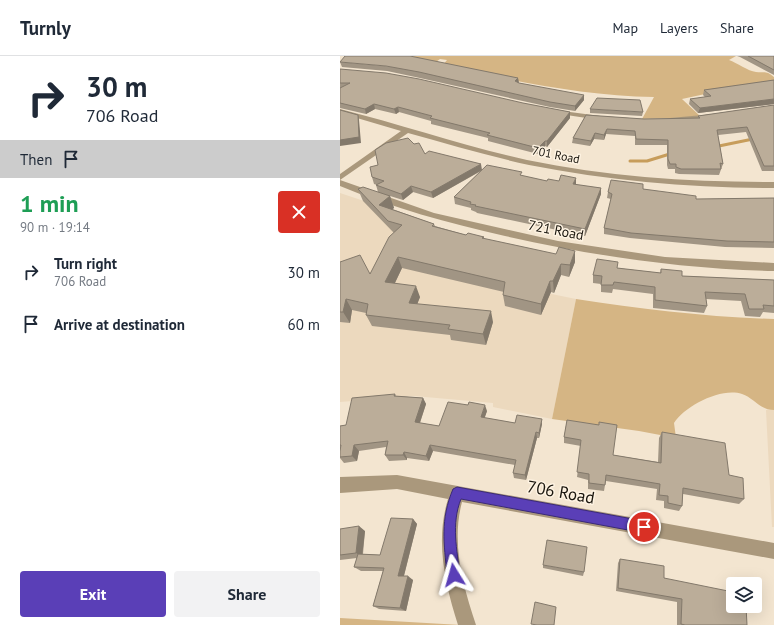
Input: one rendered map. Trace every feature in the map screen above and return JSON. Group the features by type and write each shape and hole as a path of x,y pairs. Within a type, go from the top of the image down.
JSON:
{"street":[{"path":"546,110 608,118"},
{"name":"701 Road","path":"340,111 521,160 594,174 694,184 774,185"},
{"path":"664,120 722,115"},
{"path":"340,178 407,130"},
{"name":"721 Road","path":"340,182 382,198 464,224 546,243 587,250 702,264 774,267"},
{"name":"706 Road","path":"340,485 397,482 774,551"},
{"path":"457,493 451,508 449,533 454,575 467,625"}],"shaded area":[{"path":"393,56 736,56 729,60 746,69 756,72 769,73 774,77 774,85 719,91 682,99 701,117 642,119 654,97 600,94 521,82 442,66 447,60 440,59 433,64"},
{"path":"340,193 391,210 527,289 576,299 552,419 493,407 493,403 414,396 340,402"},
{"path":"576,299 674,312 774,319 774,410 761,406 742,394 724,393 704,400 686,410 674,423 676,438 639,431 552,419"},
{"path":"766,410 774,410 774,527 772,527"},
{"path":"340,618 461,625 340,625"}],"building":[{"path":"345,56 410,56 518,78 515,81 519,83 584,95 575,106 550,102 419,72 386,66 340,62"},
{"path":"748,56 774,56 774,70"},
{"path":"340,69 386,73 419,79 523,103 570,112 547,141 545,141 538,148 487,135 490,133 430,118 432,116 398,107 394,109 374,104 365,109 340,103 340,88 350,83 340,83"},
{"path":"774,80 774,99 700,108 690,99 711,96 704,90"},
{"path":"597,98 640,100 643,112 590,109"},
{"path":"774,105 774,166 764,166 747,127 717,130 723,164 720,163 721,169 681,169 676,167 676,164 670,164 668,159 668,140 636,139 635,131 607,129 604,135 595,133 591,141 573,138 586,115 644,119 700,118 698,116"},
{"path":"340,110 358,115 359,137 340,140"},
{"path":"408,138 414,144 419,143 425,154 429,151 481,164 431,192 411,186 401,194 376,185 384,181 372,177 370,167 378,165 375,150 386,143"},
{"path":"487,165 522,172 520,175 547,181 548,179 559,181 561,175 576,178 573,184 601,188 585,229 475,206 476,205 470,204 471,202 454,197"},
{"path":"611,180 643,184 643,189 696,196 696,199 774,198 774,242 727,241 631,233 604,228 612,194 608,192"},
{"path":"363,187 390,196 379,205 434,224 432,226 466,235 468,233 484,237 482,238 556,254 559,247 575,251 570,265 561,264 553,281 550,281 541,304 503,295 505,282 398,257 385,282 416,286 409,303 491,311 483,334 448,329 450,325 366,315 368,304 346,299 343,312 340,312 340,262 360,255 370,274 389,237 402,225 388,221 358,189"},
{"path":"597,259 618,262 617,268 661,273 661,269 682,271 682,276 774,280 774,306 763,305 764,309 749,309 745,294 705,292 707,306 655,300 655,287 614,282 613,285 601,285 602,276 593,275"},
{"path":"395,394 394,396 423,398 415,422 439,426 448,402 468,405 469,402 485,405 481,417 515,423 517,415 542,419 539,433 536,432 525,475 513,473 516,460 430,445 426,456 404,452 403,455 385,455 388,441 354,445 352,456 340,457 340,426 346,425 352,398"},
{"path":"567,420 599,425 599,422 617,425 613,455 661,463 662,432 725,443 729,475 743,478 744,499 683,488 682,506 668,503 668,496 659,495 660,484 606,475 605,485 589,483 589,474 577,472 581,440 564,437"},
{"path":"391,518 413,519 398,576 408,576 400,608 373,606 384,568 354,567 358,554 380,555"},
{"path":"359,526 356,553 340,555 340,529"},
{"path":"547,540 587,547 584,572 543,565"},
{"path":"620,559 664,566 664,578 726,591 726,613 746,613 747,625 681,624 682,599 618,588"},
{"path":"535,602 556,607 554,625 531,624"}],"waterway":[{"path":"714,147 753,139"},
{"path":"630,161 647,161 673,153"}],"route":[{"path":"454,575 449,533 451,508 457,493 644,527"}]}
